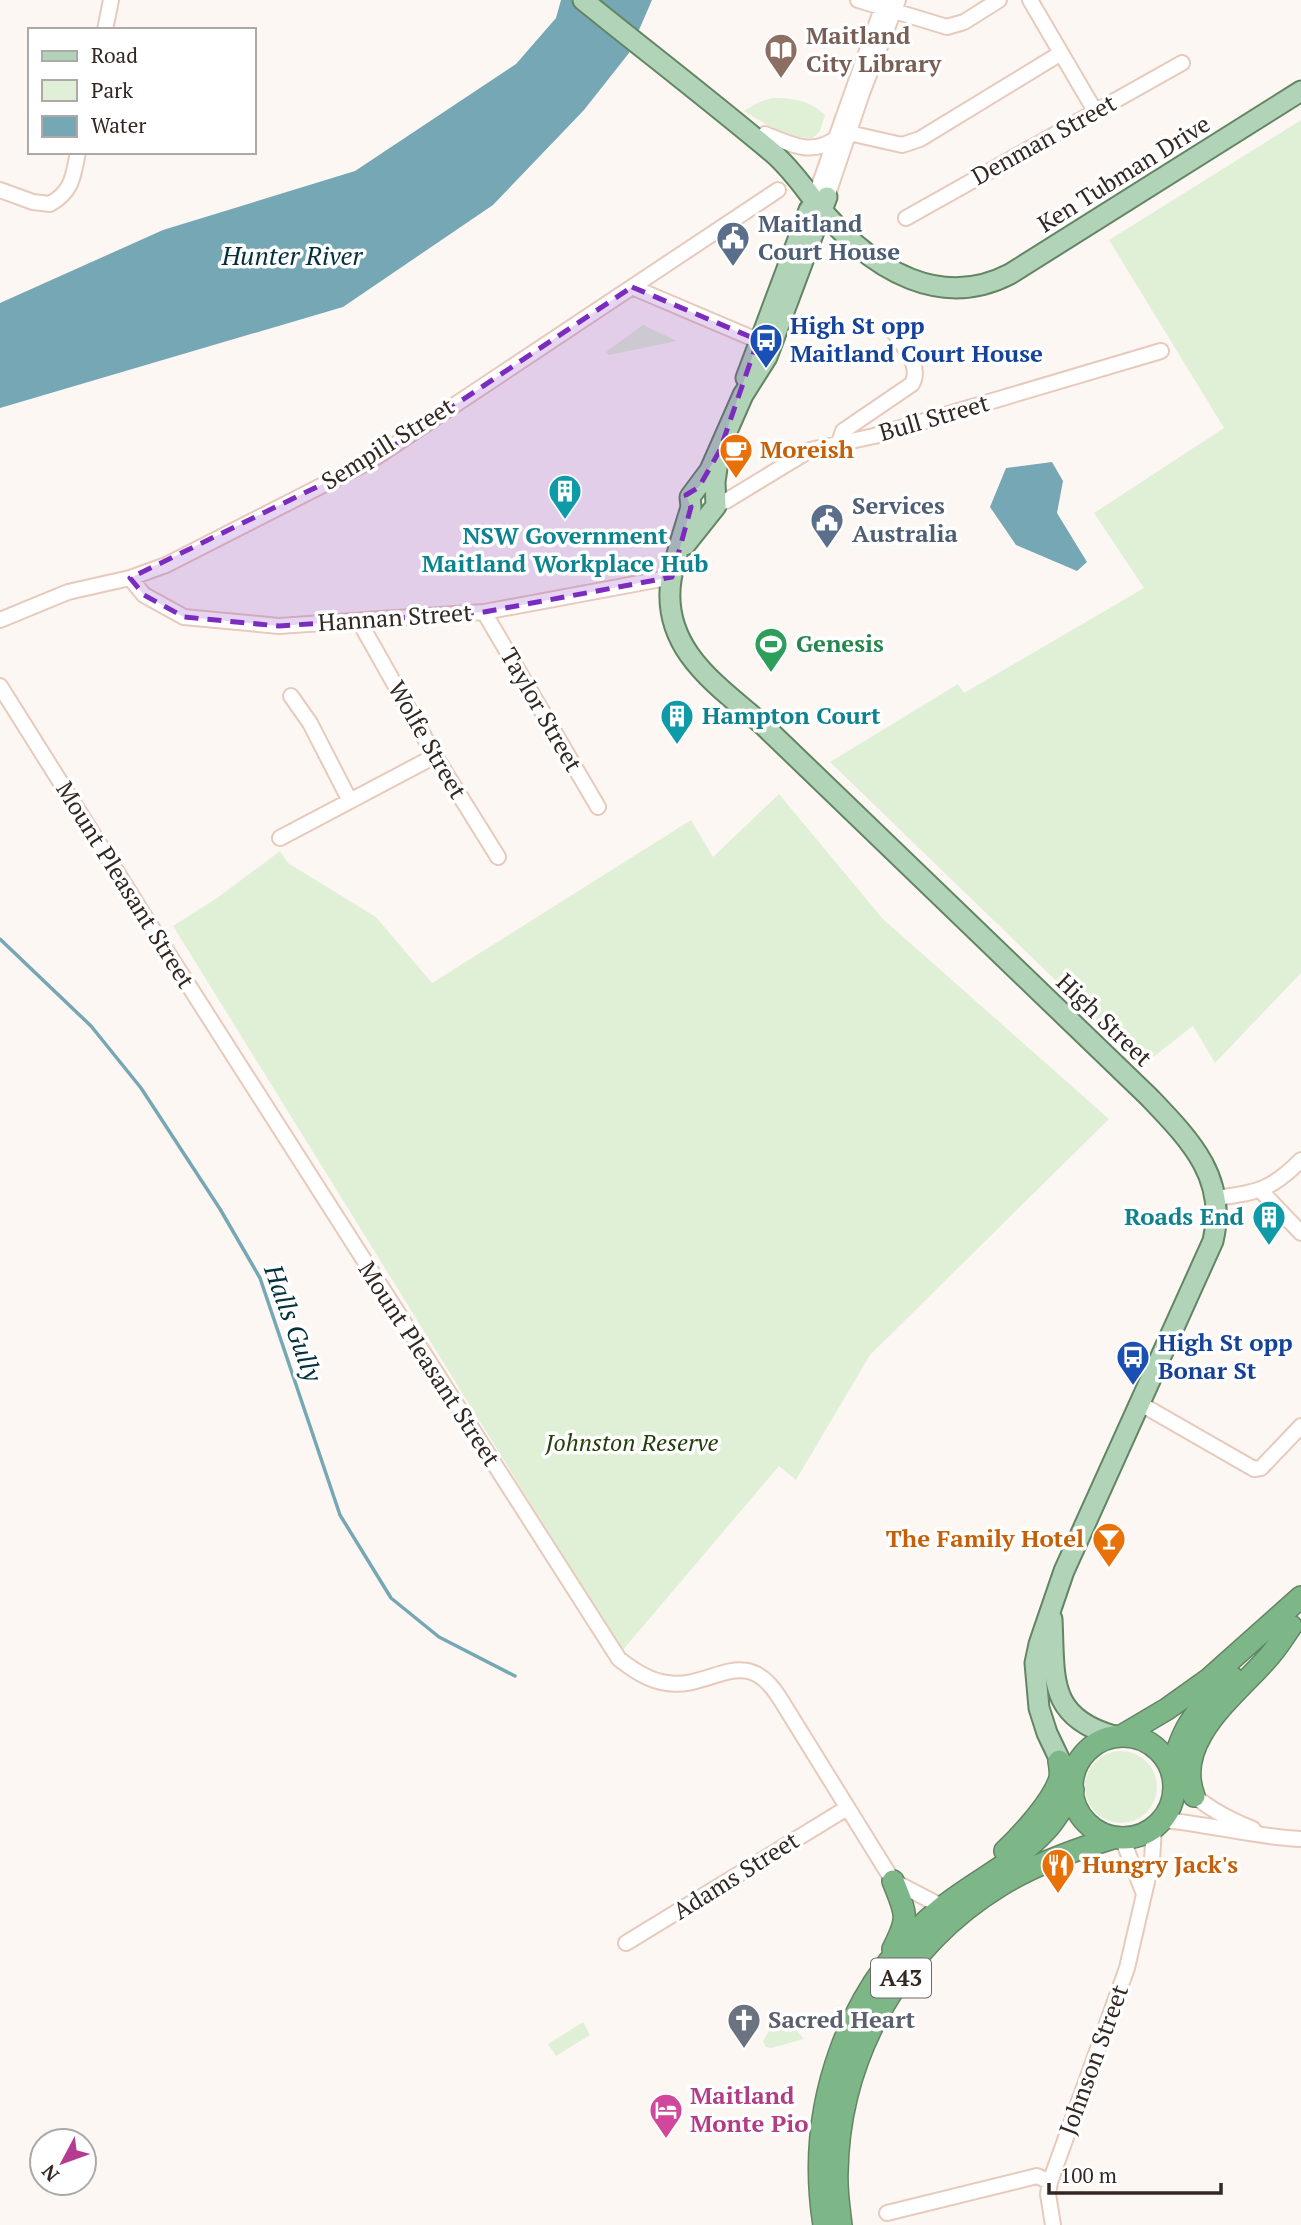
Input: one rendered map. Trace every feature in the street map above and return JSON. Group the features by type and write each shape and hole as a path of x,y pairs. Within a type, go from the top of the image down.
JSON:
{"highway":[{"name":"A43","path":"824,2225 818,2166 820,2131 827,2091 847,2032 877,1978 910,1938 943,1907 1045,1831 1055,1820 1072,1787 1075,1769 1084,1755 1100,1741 1118,1736 1167,1709 1209,1679 1301,1597"},
{"path":"1158,1824 1173,1799 1173,1773 1178,1745 1187,1723 1201,1706 1296,1622"},
{"path":"1194,1796 1189,1785 1189,1763 1205,1730 1296,1622"},
{"path":"1118,1736 1136,1736 1148,1741 1166,1758 1173,1773"},
{"path":"967,1890 1014,1843 1051,1795 1061,1774 1059,1761"},
{"path":"1072,1787 1075,1802 1086,1822 1102,1834 1117,1838"},
{"name":"A43","path":"840,2225 837,2173 846,2096 867,2036 891,1992 923,1950 980,1898 1034,1867 1117,1838 1139,1835 1158,1824"},
{"path":"877,1978 904,1927 905,1910 893,1881"}],"main road":[{"path":"583,0 783,162 820,198 895,262 924,278 969,288"},
{"name":"Ken Tubman Drive","path":"820,198 864,251 903,276 933,286 982,286 1010,274 1301,91"},
{"path":"719,110 765,134 797,159 820,198 801,271"},
{"path":"710,499 720,450 820,198"},
{"path":"764,343 801,271 817,245 823,242 839,242 879,266 903,276"},
{"name":"High Street","path":"678,554 710,499 691,494 691,507 678,554 672,577 675,628 691,659 1149,1097 1181,1132 1203,1163 1214,1185 1217,1217 1213,1241 1064,1571 1037,1654 1035,1685 1039,1708 1072,1787"},
{"name":"High Street","path":"1051,1611 1055,1673 1058,1692 1066,1707 1076,1720 1084,1725 1118,1736"}],"street":[{"path":"105,28 111,0"},
{"path":"858,0 890,5 939,26 954,27 999,0"},
{"path":"1030,0 1095,111"},
{"path":"820,198 835,139 858,91 890,5"},
{"path":"849,133 908,144 1061,53"},
{"name":"Denman Street","path":"906,218 1182,63"},
{"path":"820,198 849,133 858,91"},
{"path":"765,134 806,149 821,147 835,139"},
{"path":"0,190 33,202 50,204 66,192 71,184 78,154"},
{"name":"Sempill Street","path":"0,620 68,592 130,578 166,565 372,460 778,190"},
{"path":"632,287 764,343"},
{"path":"839,443 842,431 912,384 916,375 915,366 894,332"},
{"name":"Bull Street","path":"710,499 726,501 810,450 874,436 1161,351"},
{"name":"Hannan Street","path":"130,578 144,595 184,617 279,626 484,612 672,577"},
{"name":"Taylor Street","path":"484,612 598,807"},
{"name":"Wolfe Street","path":"359,621 435,756 498,857"},
{"name":"Mount Pleasant Street","path":"0,686 164,948 619,1659 634,1671 669,1684 732,1670 746,1670 766,1680 893,1881"},
{"path":"291,696 310,723 350,801"},
{"path":"280,838 435,756"},
{"path":"1216,1198 1261,1191 1286,1175 1301,1160"},
{"path":"1261,1191 1301,1233"},
{"path":"1139,1403 1254,1469 1261,1468 1301,1426"},
{"path":"1173,1773 1194,1796 1220,1815 1277,1838"},
{"name":"Adams Street","path":"626,1943 847,1808"},
{"path":"1158,1824 1188,1822 1239,1833 1301,1839"},
{"name":"Johnson Street","path":"1054,2225 1048,2194 1050,2182 1135,1941 1158,1824"},
{"path":"1117,1838 1144,1894"},
{"path":"893,1881 943,1907"},
{"path":"887,2213 1037,2176 1050,2182"}],"highlighted area":[{"path":"632,287 758,340 720,450 699,487 686,495 691,507 672,577 484,612 279,626 184,617 144,595 130,578 372,460"}],"green space":[{"path":"772,98 800,101 819,110 825,115 820,131 813,138 795,136 744,111"},
{"path":"1301,120 1301,973 1215,1063 1193,1026 1143,1065 830,762 958,684 964,693 1144,588 1094,513 1224,428 1109,240"},
{"path":"643,325 677,341 609,355 606,352"},
{"name":"Johnston Reserve","path":"779,794 883,919 1109,1119 870,1355 796,1480 779,1466 622,1651 173,926 217,898 280,851 288,863 376,917 432,983 691,820 713,857"},
{"path":"1121,1751 1135,1754 1147,1761 1154,1773 1157,1787 1154,1801 1147,1813 1135,1820 1121,1823 1107,1820 1095,1813 1088,1801 1085,1787 1088,1773 1095,1761 1107,1754"},
{"path":"776,2013 782,2014 804,2039 766,2047 763,2041 770,2029 770,2017"},
{"path":"583,2022 590,2035 556,2056 548,2044"}],"water":[{"name":"Hunter River","path":"561,0 652,0 629,53 584,110 493,205 343,307 0,408 0,303 163,230 355,171 516,64 556,18"},
{"path":"1052,462 1063,481 1057,513 1087,562 1077,571 1016,545 990,507 1006,468"}],"waterway":[{"name":"Halls Gully","path":"0,939 91,1026 141,1088 220,1209 260,1278 340,1515 391,1598 439,1637 515,1676"}],"place":[{"name":"Maitland City Library","path":"781,80"},
{"name":"Maitland Court House","path":"733,268"},
{"name":"High St opp Maitland Court House","path":"766,370"},
{"name":"Moreish","path":"736,480"},
{"name":"NSW Government Maitland Workplace Hub","path":"565,521"},
{"name":"Services Australia","path":"827,550"},
{"name":"Genesis","path":"771,674"},
{"name":"Hampton Court","path":"677,746"},
{"name":"Roads End","path":"1269,1247"},
{"name":"High St opp Bonar St","path":"1133,1387"},
{"name":"The Family Hotel","path":"1109,1569"},
{"name":"Hungry Jack's","path":"1058,1895"},
{"name":"Sacred Heart","path":"744,2050"},
{"name":"Maitland Monte Pio","path":"666,2140"}]}
